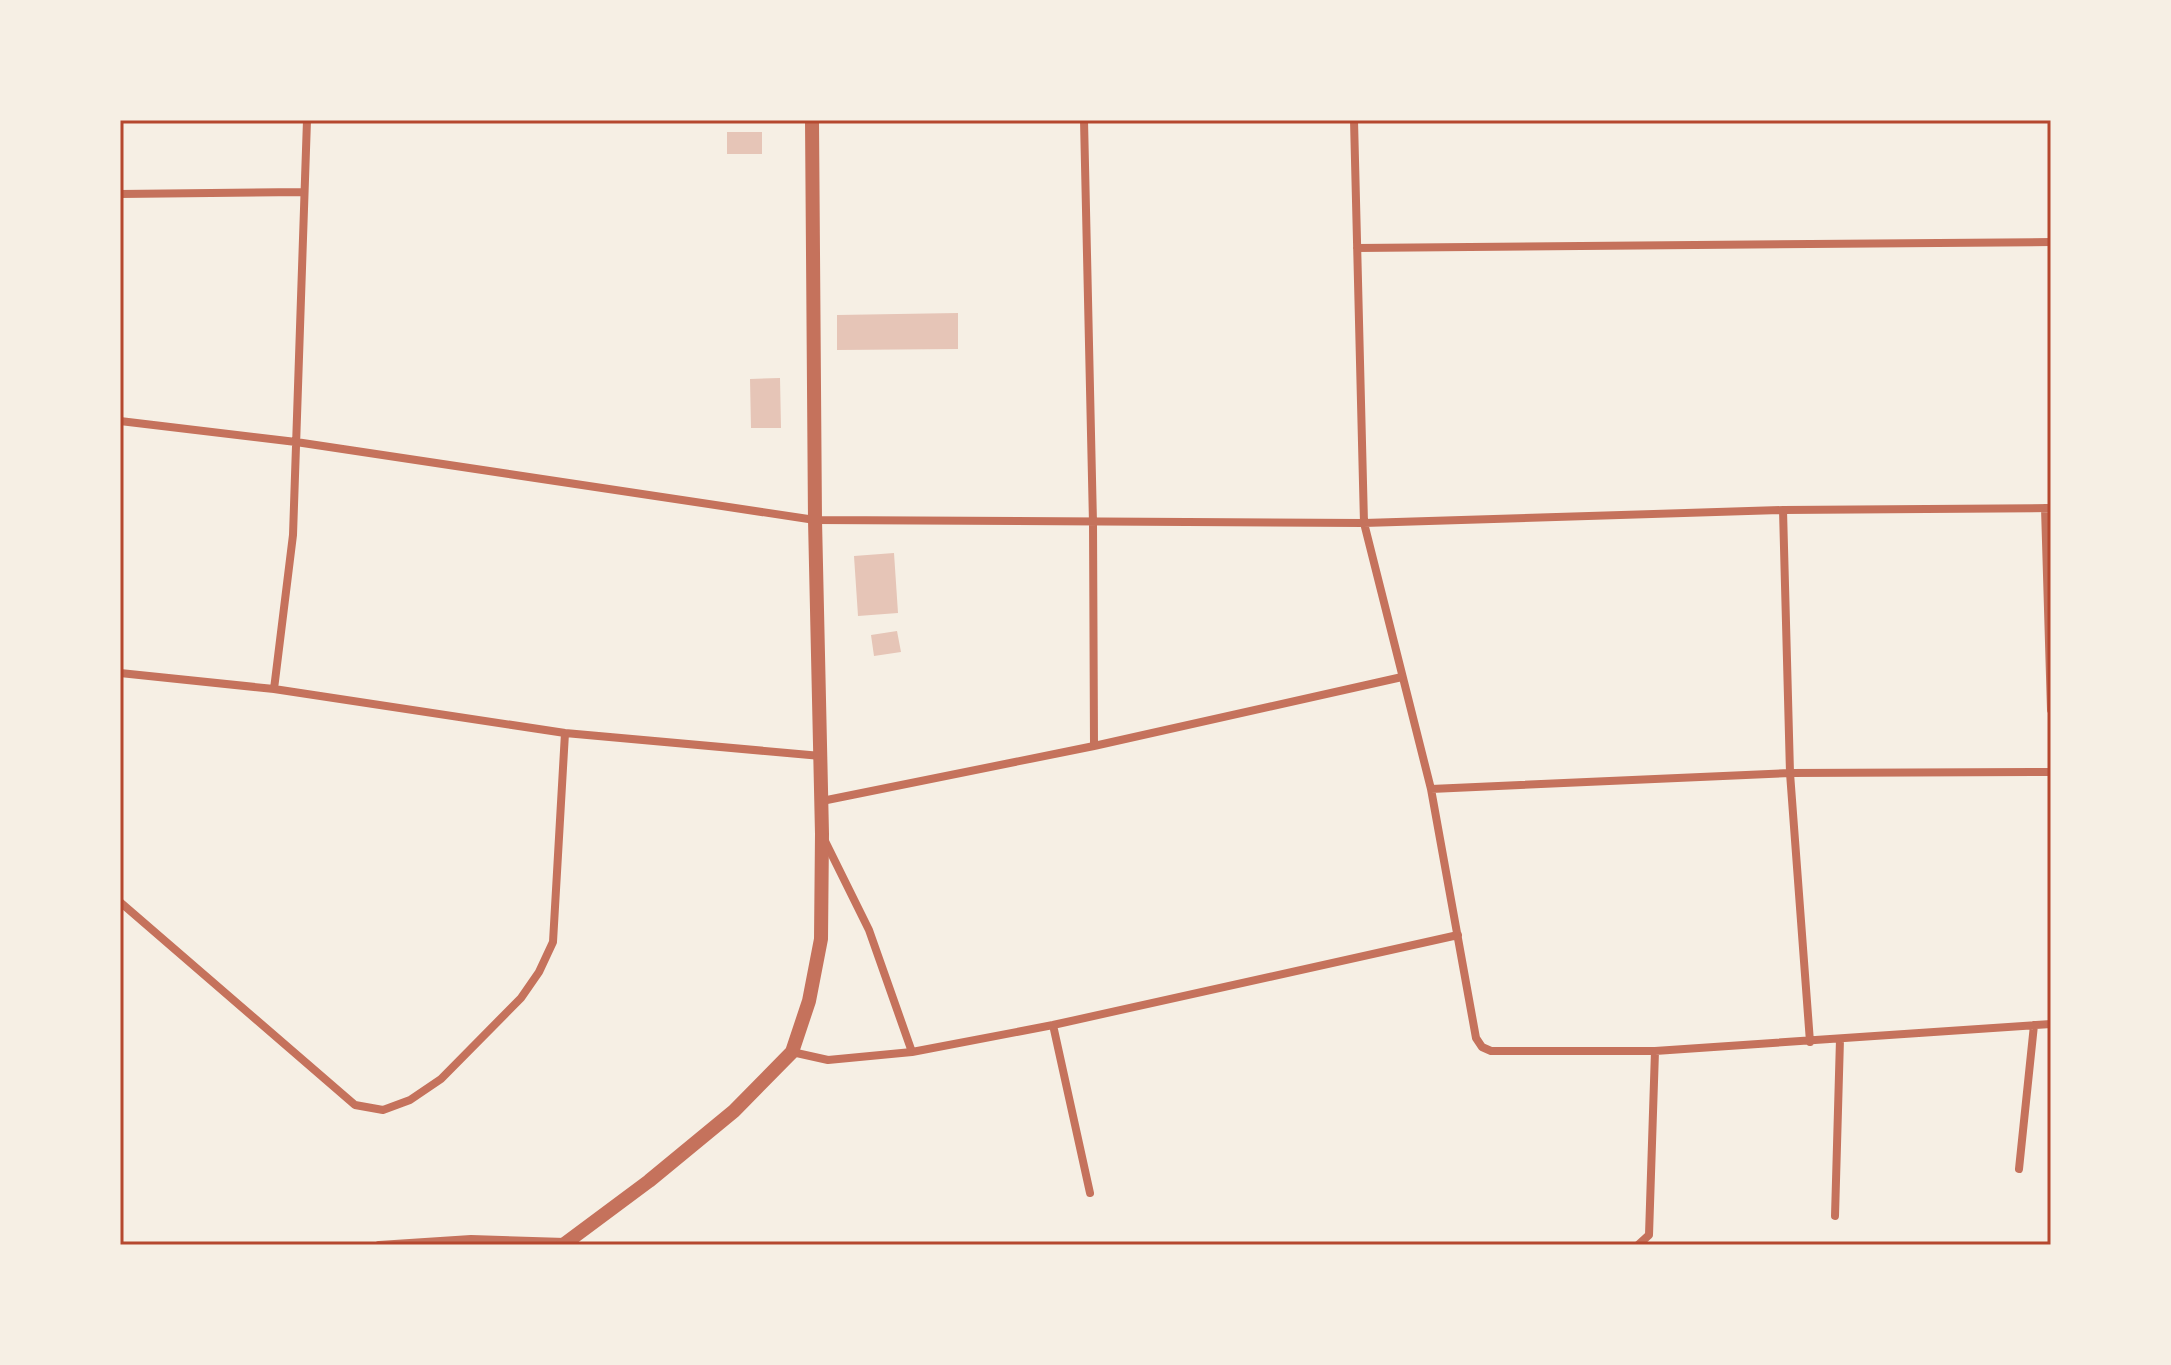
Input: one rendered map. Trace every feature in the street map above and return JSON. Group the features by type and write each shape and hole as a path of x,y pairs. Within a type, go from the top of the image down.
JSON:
{"street":[{"path":"274,689 293,535 307,120"},
{"path":"379,1245 471,1239 565,1244 649,1181 734,1111 792,1052 809,1001 821,939 822,801 815,520 812,120"},
{"path":"1084,120 1093,523 1094,746"},
{"path":"1354,120 1364,523 1431,789 1476,1038 1482,1047 1491,1051 1655,1051 2051,1024"},
{"path":"120,194 303,192"},
{"path":"1357,248 2051,242"},
{"path":"120,421 296,442 815,520 1364,523 1783,510 2048,508 2051,710"},
{"path":"1783,510 1790,773 1810,1042"},
{"path":"120,673 274,689 565,733 821,756"},
{"path":"822,801 1094,746 1402,677"},
{"path":"120,902 355,1105 383,1110 410,1100 441,1079 521,998 539,972 553,942 565,733"},
{"path":"1431,789 1790,773 2051,772"},
{"path":"822,834 869,930 912,1052"},
{"path":"792,1052 828,1060 912,1052 1053,1025 1458,935"},
{"path":"1053,1025 1090,1193"},
{"path":"2019,1169 2034,1025"},
{"path":"1835,1216 1840,1039"},
{"path":"1638,1245 1649,1235 1655,1051"}],"building":[{"path":"727,132 762,132 762,154 727,154"},
{"path":"958,313 958,349 837,350 837,315"},
{"path":"780,378 781,428 751,428 750,379"},
{"path":"894,553 898,613 858,616 854,556"},
{"path":"897,631 901,652 874,656 871,635"}]}
